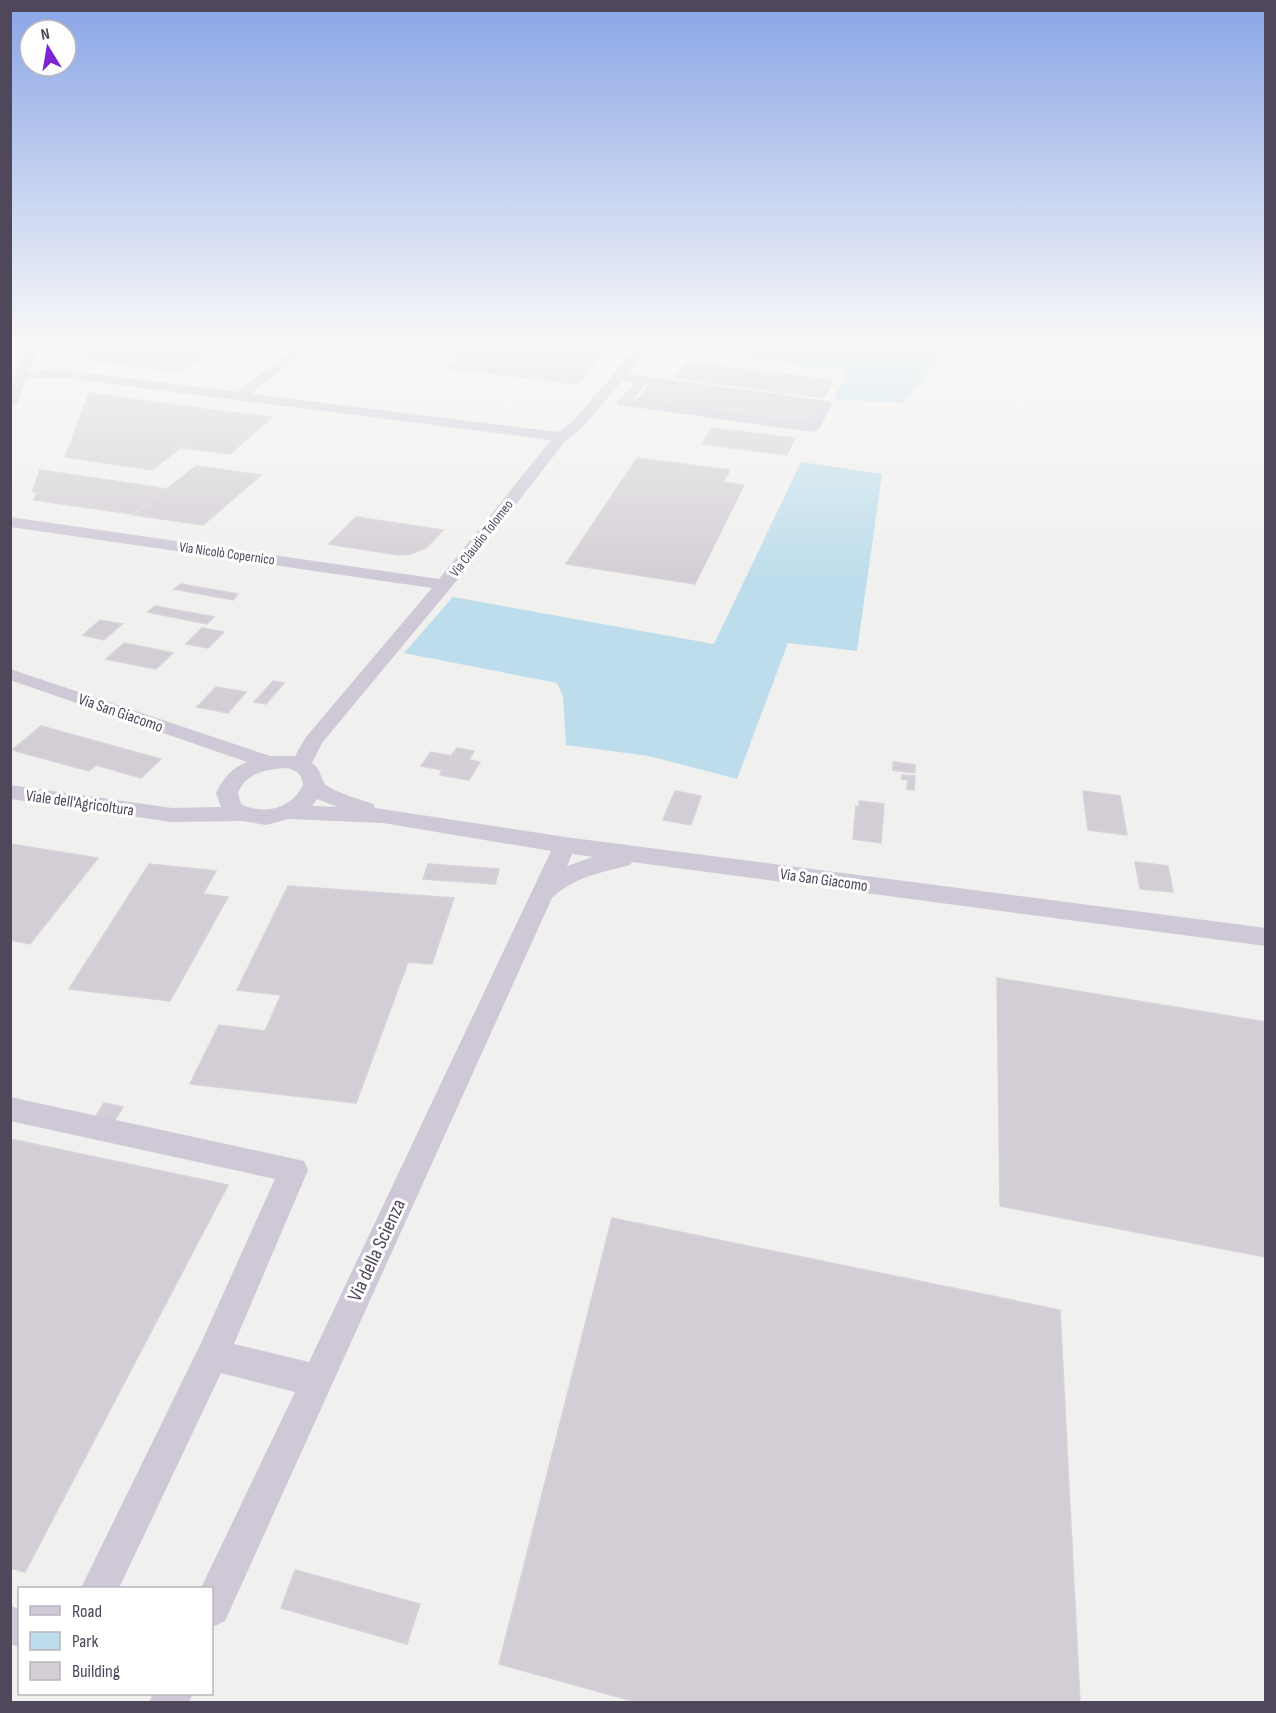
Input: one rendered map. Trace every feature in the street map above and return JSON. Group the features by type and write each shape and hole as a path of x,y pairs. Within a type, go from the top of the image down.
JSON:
{"street":[{"path":"420,419 561,437"},
{"name":"Via Claudio Tolomeo","path":"301,765 313,741 443,585 561,437 582,419"},
{"path":"747,419 813,428 818,419"},
{"name":"Via Nicolò Copernico","path":"10,522 443,585"},
{"name":"Via San Giacomo","path":"10,674 273,761"},
{"name":"Via Claudio Tolomeo","path":"273,761 290,758 313,741"},
{"path":"232,749 239,768 233,782 229,803 242,814 268,817 288,812 306,800 314,785 311,773 301,765 273,761 233,782"},
{"name":"Viale dell'Agricoltura","path":"150,812 178,810 207,802 233,782"},
{"name":"Via San Giacomo","path":"314,785 323,793 383,816"},
{"name":"Viale dell'Agricoltura","path":"10,792 172,815 242,814"},
{"name":"Via San Giacomo","path":"288,812 383,816 645,856 1266,937"},
{"name":"Via della Scienza","path":"213,1606 315,1380 565,845"},
{"name":"Via della Scienza","path":"543,893 553,883 575,871 608,861 645,856"},
{"path":"10,1109 294,1170 213,1355 100,1587"},
{"path":"213,1355 315,1380"}],"green space":[{"path":"801,462 882,474 857,651 788,643 737,779 649,756 566,745 563,697 557,683 404,653 453,597 714,644"}],"building":[{"path":"79,419 218,419 152,470 65,457"},
{"path":"220,419 270,419 230,454 183,448"},
{"path":"767,419 814,419 811,425"},
{"path":"712,428 795,438 787,455 702,444"},
{"path":"637,458 730,470 723,482 744,485 695,584 566,564"},
{"path":"196,466 261,475 203,525 134,515"},
{"path":"40,470 166,489 132,514 34,500 37,492 32,492"},
{"path":"356,517 443,530 426,548 411,554 398,555 329,544"},
{"path":"181,584 238,594 233,600 174,589"},
{"path":"155,606 214,617 207,624 148,612"},
{"path":"100,620 122,624 104,640 83,635"},
{"path":"202,628 224,632 208,648 186,644"},
{"path":"124,643 173,653 156,669 106,659"},
{"path":"273,681 284,683 266,704 254,702"},
{"path":"216,687 246,692 228,713 197,707"},
{"path":"41,726 161,759 141,778 96,765 89,771 12,750"},
{"path":"457,748 474,751 469,760 480,762 469,780 440,775 442,770 421,766 431,752 451,756"},
{"path":"893,762 915,765 915,773 893,770"},
{"path":"902,775 915,776 914,790 907,789 908,780 902,779"},
{"path":"675,791 701,796 691,825 663,820"},
{"path":"1083,791 1120,796 1127,835 1088,830"},
{"path":"859,801 884,804 881,843 853,839 856,806 859,807"},
{"path":"10,844 98,858 30,944 10,940"},
{"path":"1135,862 1168,866 1173,892 1140,889"},
{"path":"149,864 216,871 203,894 228,897 170,1001 69,989"},
{"path":"428,864 499,869 495,884 423,879"},
{"path":"288,886 454,898 432,964 408,962 356,1103 190,1084 219,1025 265,1031 281,995 237,990"},
{"path":"997,978 1266,1022 1266,1257 1000,1206"},
{"path":"104,1103 123,1107 115,1120 96,1116"},
{"path":"10,1139 228,1185 25,1572 10,1568"},
{"path":"612,1218 1060,1310 1080,1702 636,1702 499,1664"},
{"path":"295,1570 420,1604 407,1644 281,1608"}]}
